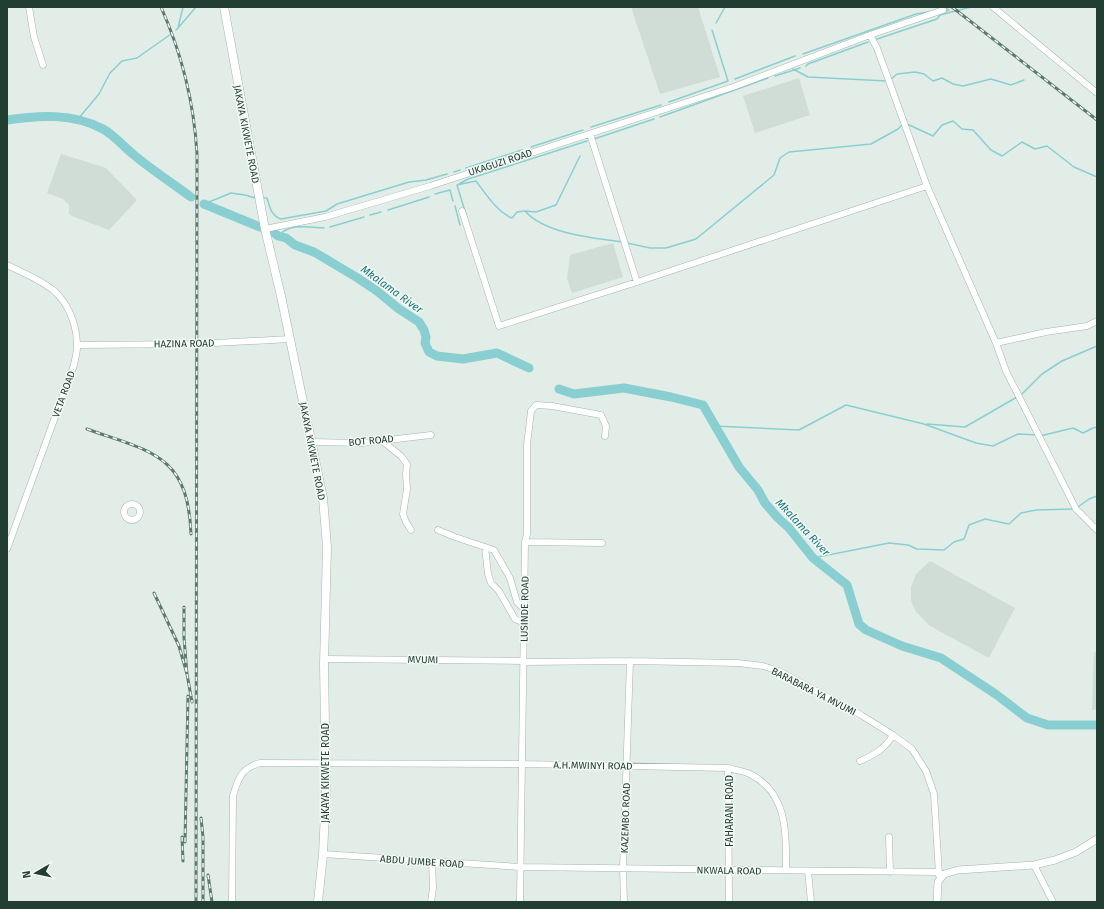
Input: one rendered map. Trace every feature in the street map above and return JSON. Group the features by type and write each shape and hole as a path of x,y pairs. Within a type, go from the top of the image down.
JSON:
{"main road":[{"name":"JAKAYA KIKWETE ROAD","path":"224,7 265,229 290,339 323,498 328,547 324,659 326,792 323,854 318,902"}],"street":[{"path":"28,7 34,37 43,65"},
{"path":"993,7 1097,94"},
{"name":"UKAGUZI ROAD","path":"265,229 325,217 590,134 733,87 870,35 943,10"},
{"path":"870,35 889,81 927,186 996,342 1006,371 1076,509 1097,530"},
{"path":"590,134 637,282"},
{"path":"462,211 499,326 927,186"},
{"name":"VETA ROAD","path":"7,265 47,285 62,299 75,329 77,345 74,365 7,549"},
{"path":"996,342 1087,326 1097,321"},
{"name":"HAZINA ROAD","path":"77,345 196,344 290,339"},
{"name":"LUSINDE ROAD","path":"520,902 525,542 527,534 527,445 531,410 536,405 552,406 601,415 606,426 605,436"},
{"name":"BOT ROAD","path":"311,442 362,443 431,435"},
{"path":"381,440 401,456 407,464 407,489 403,514 411,530"},
{"path":"438,530 454,537 494,550 513,585 517,602 524,609"},
{"path":"525,542 602,543"},
{"path":"485,547 488,574 491,582 499,591 515,619 524,623"},
{"name":"MVUMI","path":"324,659 523,661"},
{"name":"BARABARA YA MVUMI","path":"523,661 738,663 763,666 779,671 861,715 912,749 926,770 934,794 941,875"},
{"name":"KAZEMBO ROAD","path":"624,902 623,868 630,661"},
{"path":"860,762 875,755 888,744 893,735"},
{"name":"A.H.MWINYI ROAD","path":"232,902 233,796 243,771 260,763 627,765 728,768 749,774 760,781 775,796 780,805 784,819 786,870"},
{"name":"FAHARANI ROAD","path":"728,768 729,902"},
{"path":"889,837 890,872"},
{"name":"NKWALA ROAD","path":"520,867 786,870 890,872 941,875 958,870 1034,864 1064,857 1097,839"},
{"name":"ABDU JUMBE ROAD","path":"323,854 520,867"},
{"path":"431,902 433,888 432,861"},
{"path":"1034,864 1053,902"},
{"path":"808,871 811,902"},
{"path":"937,902 937,890 941,875"}],"shaded area":[{"path":"631,7 698,7 720,77 660,94"},
{"path":"799,78 810,115 755,133 743,96"},
{"path":"61,154 106,168 137,200 109,230 72,216 69,214 69,205 63,199 47,193"},
{"path":"613,243 623,277 572,293 567,278 570,255"},
{"path":"930,561 1015,608 989,658 930,626 916,612 911,601 911,587 916,574"},
{"path":"1097,651 1097,709 1092,710 1094,653"}],"waterway":[{"path":"176,30 178,28 183,7"},
{"path":"178,28 196,7"},
{"path":"716,23 725,7 727,7"},
{"path":"877,39 937,19 940,15 971,7"},
{"path":"803,54 916,14 928,12"},
{"path":"669,102 728,81 712,30"},
{"path":"78,119 99,94 110,73 122,61 137,58 171,34"},
{"path":"806,66 868,42"},
{"path":"735,79 795,56"},
{"path":"775,76 800,68"},
{"path":"793,69 808,77 887,81"},
{"path":"890,80 897,74 915,72 924,74 933,81 942,78 953,84 963,86 991,79 1011,85 1024,80"},
{"path":"660,117 768,78"},
{"path":"591,127 661,105"},
{"name":"Mkalama River","path":"7,120 44,116 68,118 92,124 103,129 141,161 191,197"},
{"path":"594,139 654,119"},
{"path":"907,124 933,136 942,125 953,121 962,129 973,130 991,150 1002,156 1022,142 1035,149 1047,146 1074,167 1097,177"},
{"path":"627,243 650,248 666,248 696,239 774,175 780,158 789,152 871,144 898,129 902,125"},
{"path":"531,147 583,130"},
{"path":"459,184 468,179 587,141"},
{"path":"466,168 522,150"},
{"path":"525,211 536,212 556,205 580,156"},
{"path":"454,172 460,170"},
{"path":"264,198 267,198 270,208 275,216 281,219 326,211 337,204 409,182 426,180 447,174"},
{"path":"457,185 476,181 501,212 512,218 517,212 525,211 534,219 557,230 571,234 623,242"},
{"path":"457,185 467,218"},
{"path":"435,194 450,190 453,201"},
{"path":"204,204 231,193 255,198"},
{"path":"388,210 429,197"},
{"name":"Mkalama River","path":"204,204 260,227"},
{"path":"455,206 460,225"},
{"path":"370,215 381,212"},
{"path":"330,227 364,217"},
{"path":"278,236 294,227 324,228"},
{"name":"Mkalama River","path":"273,232 278,236 286,238 295,245 314,252 356,277 419,322 424,330 426,337 425,343 429,352 437,356 463,359 497,353 529,368"},
{"path":"1021,395 1042,374 1062,361 1097,346"},
{"name":"Mkalama River","path":"559,389 574,394 624,388 703,405 739,467 758,490 765,503 789,528 813,558 847,585 859,624 866,630 902,646 941,658 997,695 1027,718 1048,725 1097,725"},
{"path":"927,424 965,427 1017,397"},
{"path":"714,426 799,430 846,405 924,424 976,443 993,446 1018,434 1037,435"},
{"path":"1040,436 1073,428 1083,433 1097,427"},
{"path":"1078,507 1089,499 1097,496"},
{"path":"813,558 889,543 908,545 917,549 944,550 954,542 964,539 969,525 985,519 1009,524 1021,513 1036,510 1073,509"}],"tunnel":[{"path":"943,10 952,7"}],"railway":[{"path":"161,7 175,43 186,79 193,116 197,154 196,902"},
{"path":"952,7 1097,120"},
{"path":"87,429 147,451 162,460 174,472 182,487 188,507 191,534"},
{"path":"154,593 179,646 187,674 184,638 184,607"},
{"path":"187,674 192,702 192,700"},
{"path":"185,842 188,696"},
{"path":"201,818 203,837 203,902"},
{"path":"182,837 183,861"},
{"path":"208,875 212,902"}]}
